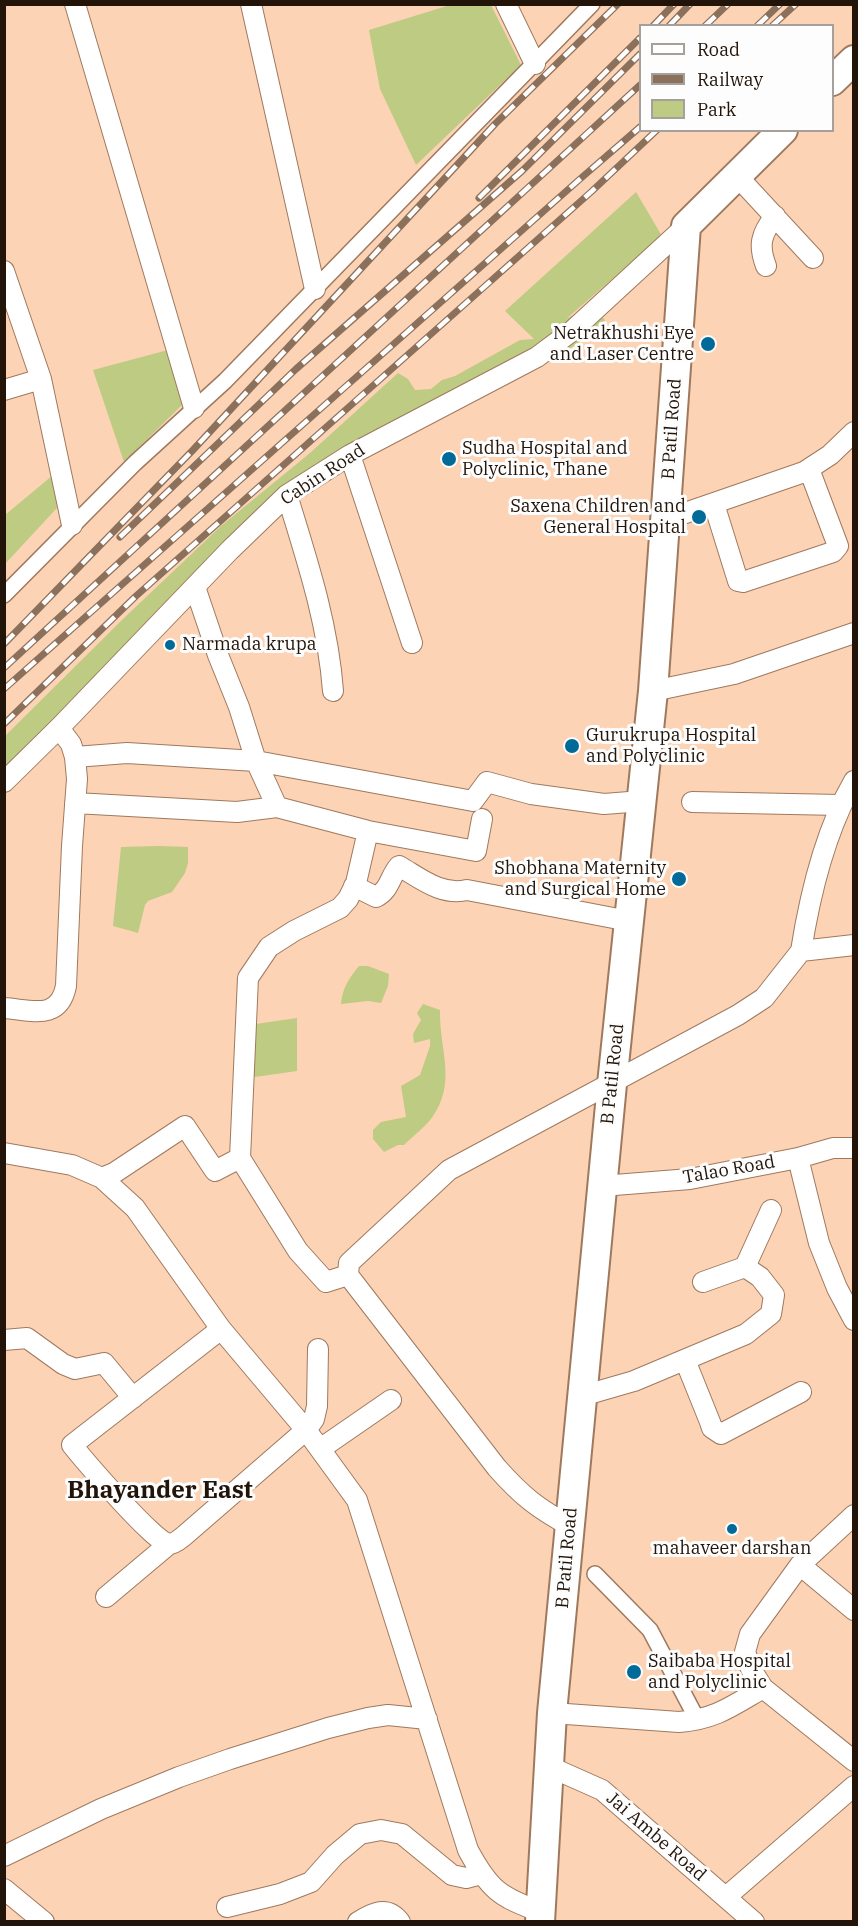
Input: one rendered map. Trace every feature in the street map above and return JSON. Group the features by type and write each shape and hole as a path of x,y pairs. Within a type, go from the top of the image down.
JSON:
{"main road":[{"path":"834,79 854,60"},
{"path":"686,226 781,132"},
{"name":"B Patil Road","path":"540,1917 552,1713 612,1084 653,691 686,226"}],"street":[{"path":"75,4 194,408"},
{"path":"251,4 315,289"},
{"path":"506,4 535,64"},
{"path":"4,595 72,525 225,381 592,4"},
{"path":"738,177 813,258"},
{"path":"766,266 761,247 762,236 775,216"},
{"name":"Cabin Road","path":"4,782 286,495 350,455 537,357 572,331 686,226"},
{"path":"5,273 41,379 72,525"},
{"path":"4,390 41,379"},
{"path":"665,520 808,469 830,455 854,432"},
{"path":"350,455 412,643"},
{"path":"714,504 738,581 743,582 833,552 838,546 808,469"},
{"path":"286,495 316,588 330,660 333,691"},
{"path":"195,587 218,656 239,707 256,761 277,807"},
{"path":"653,691 734,674 854,633"},
{"path":"4,1008 46,1011 57,1006 63,999 66,986 77,779 71,744 59,728"},
{"path":"75,757 127,753 256,761 473,801 487,782 531,794 604,804 642,801"},
{"path":"570,1526 540,1509 511,1483 348,1275 349,1263 449,1170 612,1084 765,998 801,951 808,904 840,805 854,781"},
{"path":"692,802 840,805"},
{"path":"75,803 237,812 277,807 368,831 476,851 482,819"},
{"path":"348,1275 326,1282 298,1251 240,1158 248,978 269,947 294,931 340,908 348,899 354,886 368,831"},
{"path":"354,886 376,897 391,884 399,866 442,891 467,890 629,921"},
{"path":"801,951 854,945"},
{"path":"102,1178 114,1173 185,1126 215,1171 240,1158"},
{"name":"Talao Road","path":"602,1186 690,1179 798,1158 833,1148 854,1148"},
{"path":"4,1153 72,1165 102,1178 135,1208 221,1329 306,1430 357,1500 468,1850 482,1875 497,1892 540,1917"},
{"path":"798,1158 819,1242 837,1288 854,1320"},
{"path":"703,1282 746,1267 771,1210"},
{"path":"582,1396 634,1381 746,1334 771,1314 774,1295 760,1277 746,1267"},
{"path":"169,1544 156,1537 137,1515 111,1491 72,1445 221,1329"},
{"path":"4,1340 27,1338 63,1364 75,1369 104,1363 133,1398"},
{"path":"106,1597 169,1544 185,1535 306,1430 314,1419 317,1406 318,1349"},
{"path":"685,1360 712,1428 721,1434 801,1392"},
{"path":"320,1449 391,1400"},
{"path":"854,1515 800,1565 750,1634 745,1652 751,1669 763,1688 854,1761"},
{"path":"800,1565 854,1610"},
{"path":"595,1574 650,1630 698,1721"},
{"path":"552,1713 679,1722 698,1721 714,1716 763,1688"},
{"path":"4,1856 101,1809 230,1759 328,1728 368,1718 388,1715 427,1719"},
{"name":"Jai Ambe Road","path":"548,1766 602,1790 754,1922"},
{"path":"726,1897 854,1786"},
{"path":"227,1907 280,1894 311,1882 335,1855 360,1834 381,1830 402,1834 452,1875 466,1878 482,1875"},
{"path":"4,1889 44,1922"},
{"path":"358,1922 383,1911 390,1913 400,1922"}],"green space":[{"path":"450,5 491,5 521,65 416,165 380,89 369,30"},
{"path":"636,192 662,236 566,319 591,305 605,320 603,330 491,392 373,449 308,485 5,774 5,736 221,526 310,453 398,373 408,379 415,390 431,389 442,380 455,376 520,340 534,339 505,311"},
{"path":"168,350 184,403 124,462 93,370"},
{"path":"53,475 57,508 5,564 5,515"},
{"path":"121,847 188,847 188,863 185,873 172,892 148,901 138,933 113,926"},
{"path":"359,966 368,966 389,974 388,986 381,1003 368,1001 341,1004 347,984"},
{"path":"423,1004 440,1010 445,1066 444,1092 439,1105 425,1126 404,1145 398,1145 384,1152 373,1139 373,1130 381,1122 406,1117 401,1086 420,1075 430,1046 430,1039 414,1043 413,1034 421,1020 417,1013"},
{"path":"297,1018 297,1071 248,1078 249,1025"}],"railway":[{"path":"4,644 193,450 495,124 618,4"},
{"path":"655,24 674,4"},
{"path":"671,24 690,4"},
{"path":"707,24 728,4"},
{"path":"759,24 780,4"},
{"path":"774,24 796,4"},
{"path":"479,198 639,39"},
{"path":"120,537 296,369 522,171 639,55"},
{"path":"4,668 639,86"},
{"path":"4,689 639,128"},
{"path":"4,724 136,596 591,192 655,132"}],"place":[{"name":"Netrakhushi Eye and Laser Centre","path":"708,344"},
{"name":"Sudha Hospital and Polyclinic, Thane","path":"449,459"},
{"name":"Saxena Children and General Hospital","path":"699,517"},
{"name":"Narmada krupa","path":"170,645"},
{"name":"Gurukrupa Hospital and Polyclinic","path":"572,746"},
{"name":"Shobhana Maternity and Surgical Home","path":"679,879"},
{"name":"mahaveer darshan","path":"732,1529"},
{"name":"Saibaba Hospital and Polyclinic","path":"634,1672"}],"district":[{"name":"Bhayander East","path":"160,1491"}]}
